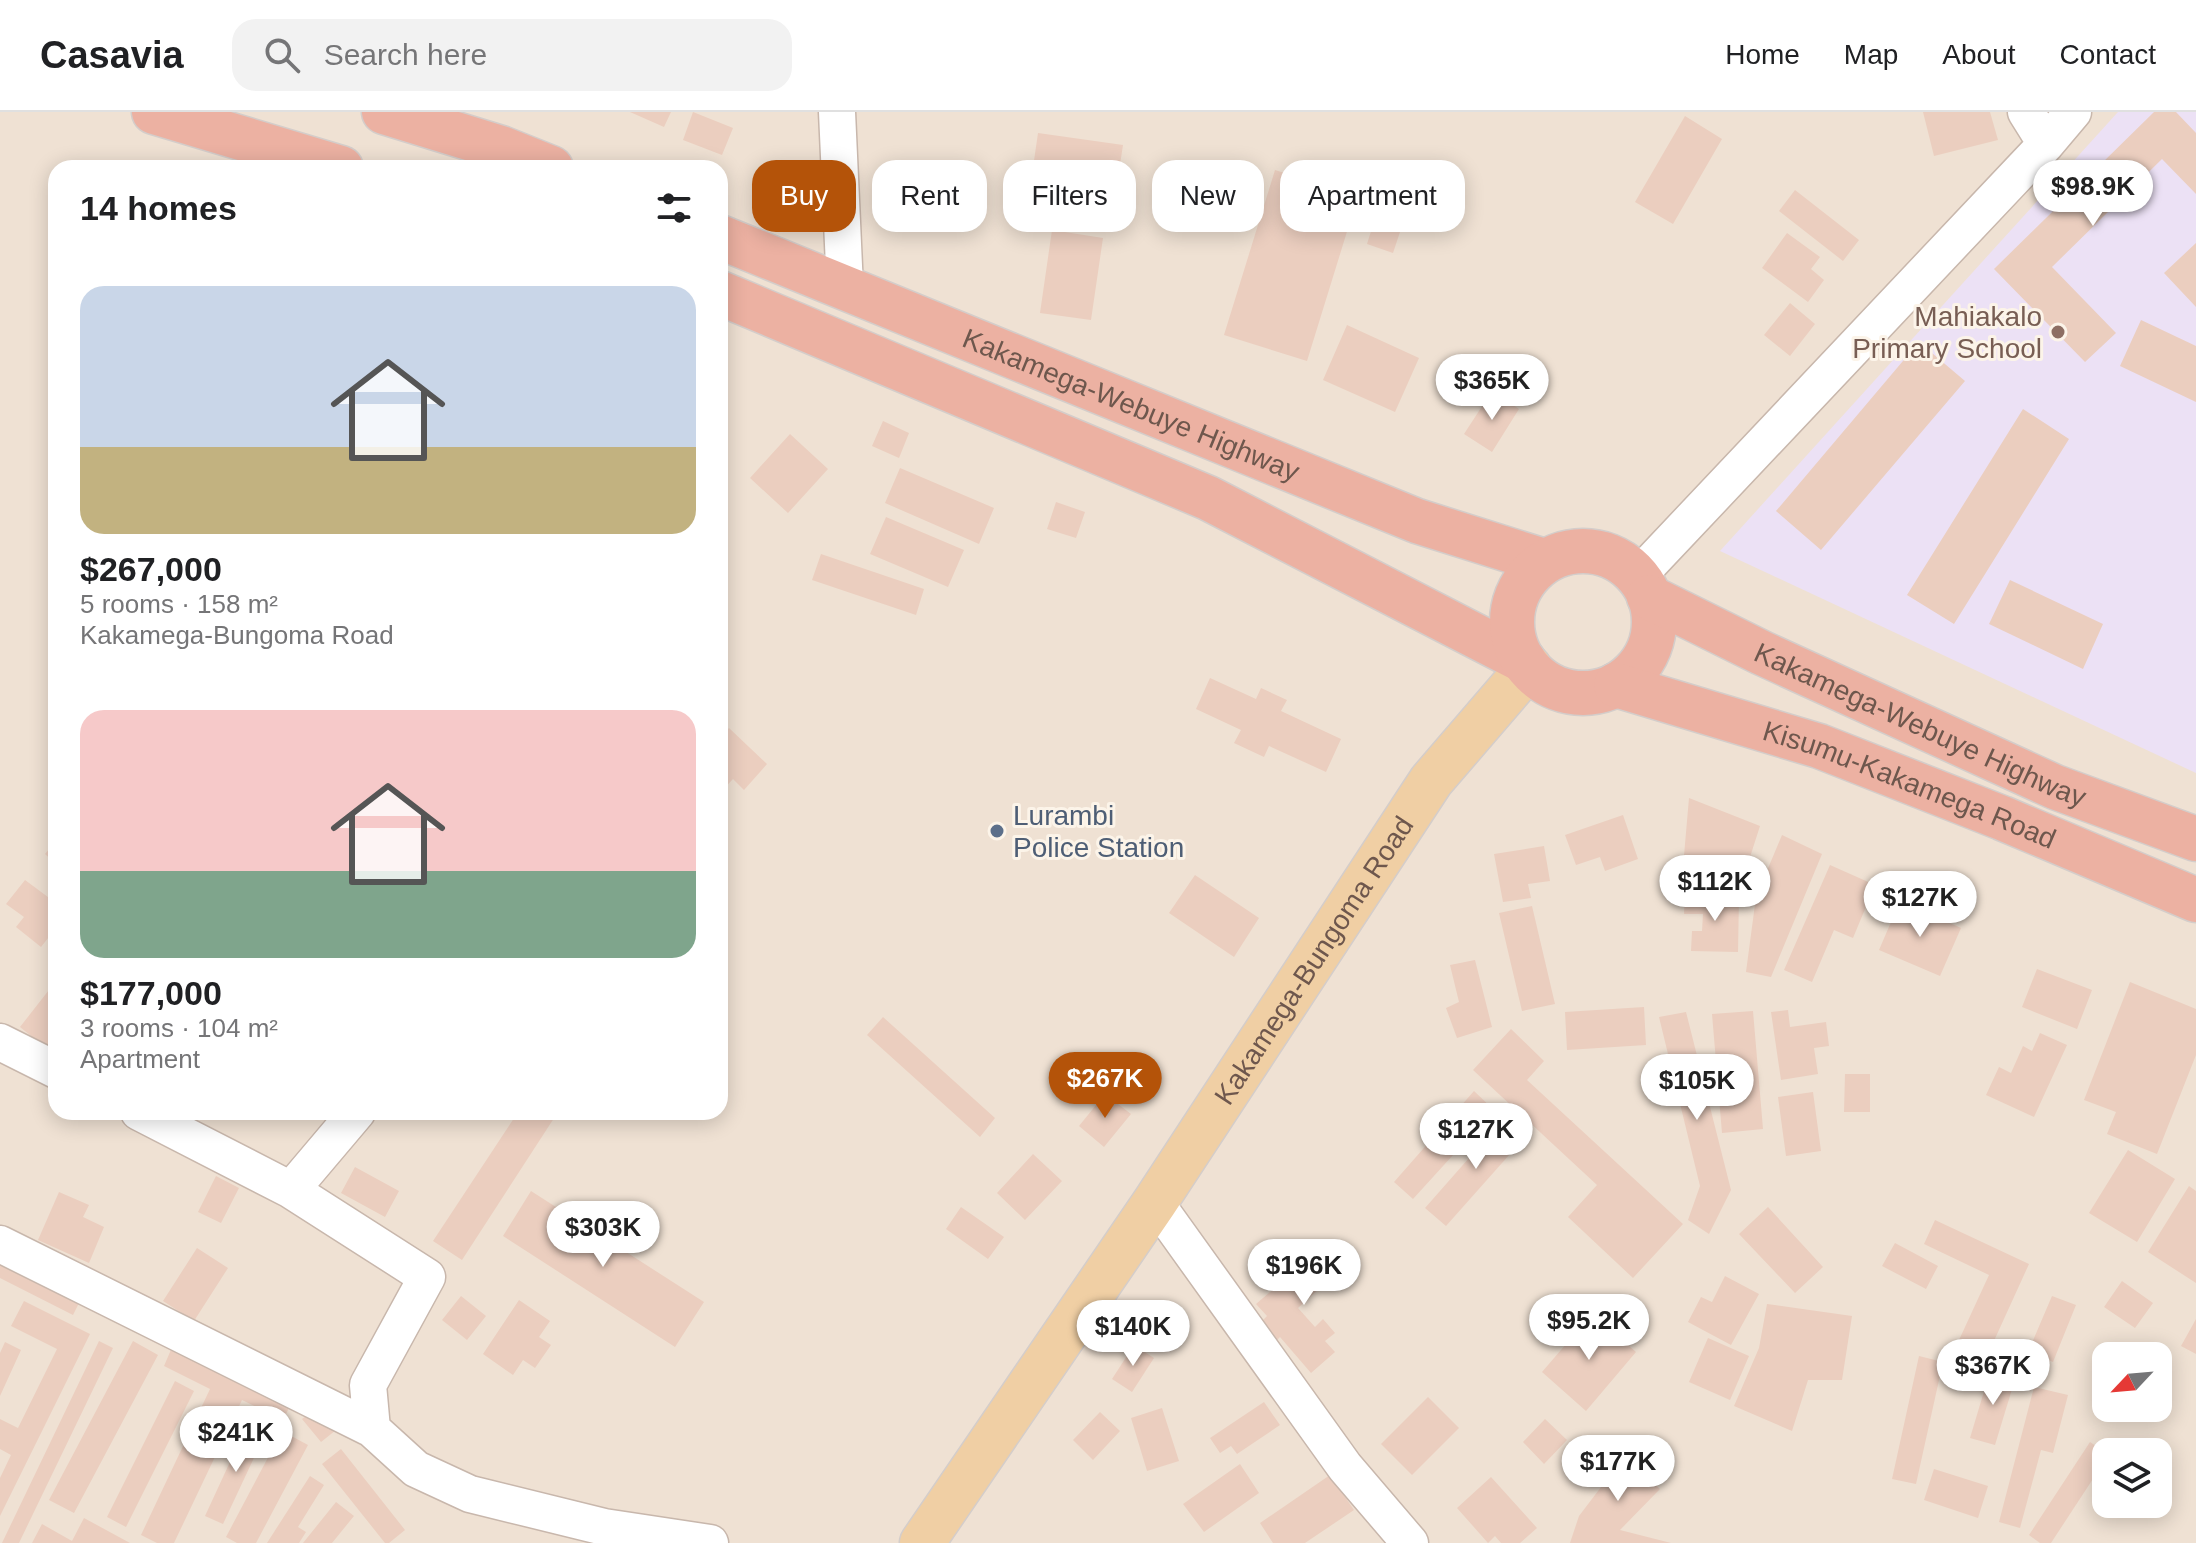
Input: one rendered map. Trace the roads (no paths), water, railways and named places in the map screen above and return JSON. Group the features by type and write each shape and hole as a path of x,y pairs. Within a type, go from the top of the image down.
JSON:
{"highway":[{"path":"154,112 314,160"},
{"path":"384,112 531,160"},
{"name":"Kakamega-Webuye Highway","path":"728,240 1417,521 1544,561"},
{"name":"Kakamega-Webuye Highway","path":"728,296 1208,498 1526,664"},
{"path":"1526,664 1514,640 1512,618 1516,596 1528,577 1544,561 1563,553 1583,550 1604,554 1623,562 1644,586 1654,616 1653,637 1645,657 1633,673 1616,685"},
{"name":"Kakamega-Webuye Highway","path":"1644,586 1762,653 2055,787 2196,839"},
{"name":"Kisumu-Kakamega Road","path":"1526,664 1547,683 1570,692 1594,693 1616,685 1819,746 2002,818 2196,900"}],"main road":[{"name":"Kakamega-Bungoma Road","path":"922,1543 1155,1202 1431,781 1526,664"}],"street":[{"path":"837,112 845,288"},
{"path":"2026,112 2046,144"},
{"path":"1644,586 2073,112"},
{"path":"2055,787 2196,817"},
{"path":"0,1042 48,1066"},
{"path":"155,1120 291,1190 427,1277 368,1385 372,1429"},
{"path":"291,1190 350,1120"},
{"path":"1155,1202 1345,1467 1410,1543"},
{"path":"0,1244 372,1429 416,1469 470,1494 604,1527 710,1543"}],"place":[{"name":"Mahiakalo Primary School","path":"2058,332"},
{"name":"Lurambi Police Station","path":"997,831"}]}
